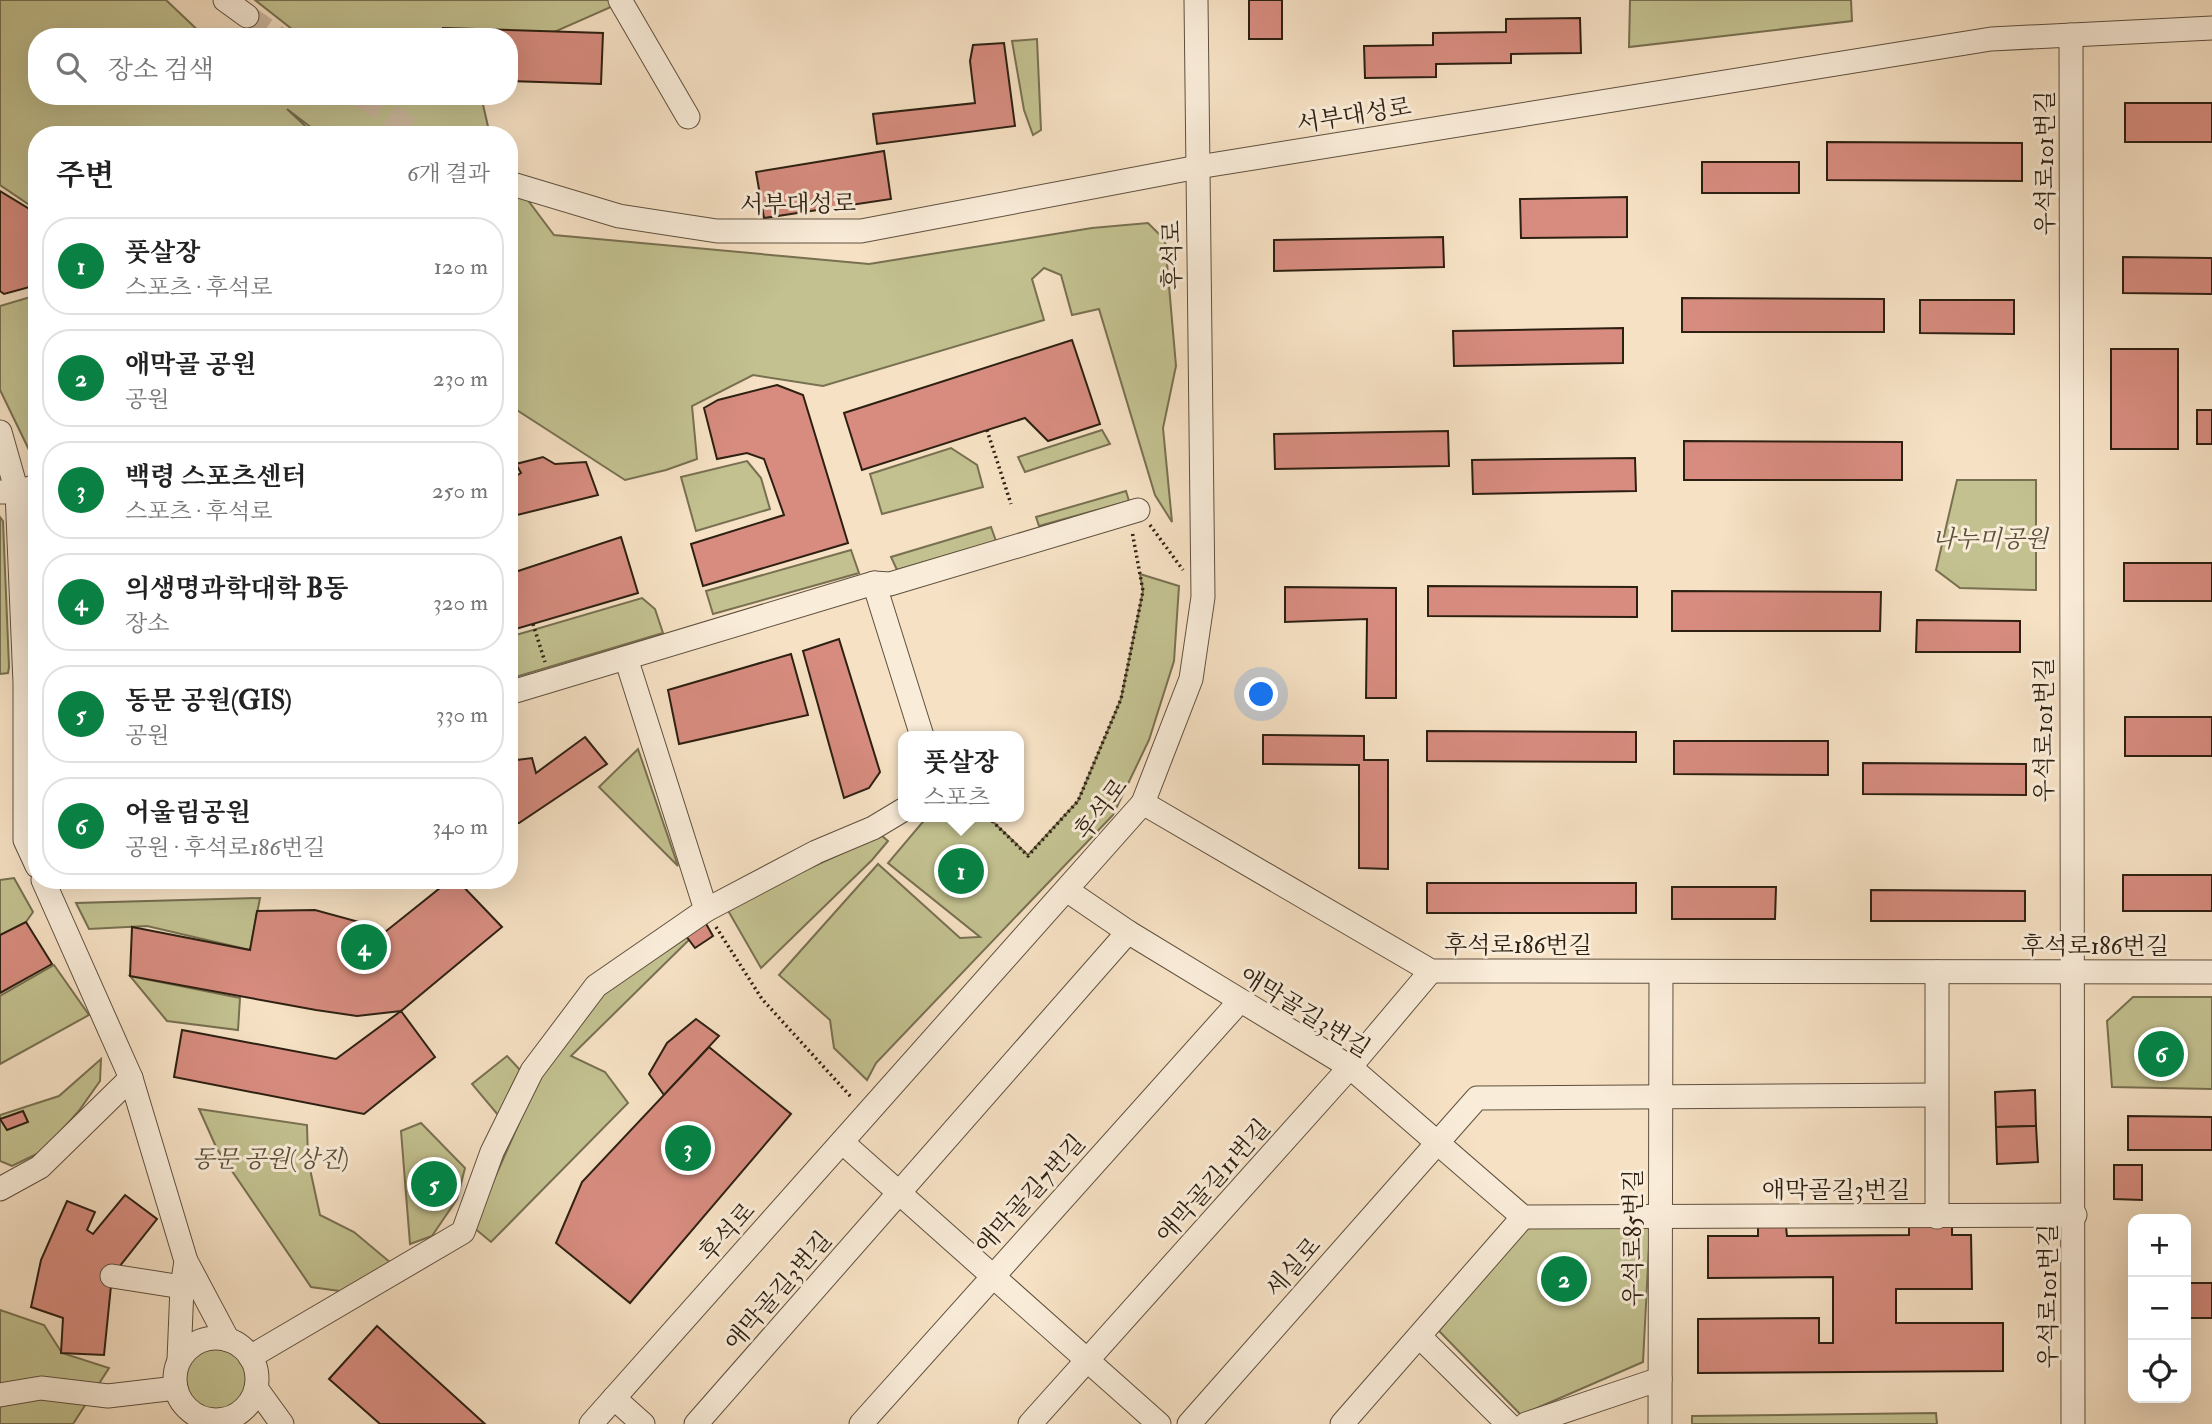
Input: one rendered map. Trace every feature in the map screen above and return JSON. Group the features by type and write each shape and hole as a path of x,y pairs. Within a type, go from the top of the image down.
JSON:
{"street":[{"path":"225,0 247,16"},
{"path":"620,0 688,117"},
{"name":"후석로","path":"591,1424 1068,891 1143,803 1191,679 1203,597 1196,0"},
{"name":"서부대성로","path":"518,186 619,216 717,231 861,231 1198,167 1991,40 2212,28"},
{"name":"우석로101번길","path":"2071,35 2070,972 2075,1215 2073,1424"},
{"path":"1,432 18,490 28,645"},
{"path":"518,690 874,583 890,584 1134,518"},
{"path":"874,583 920,731"},
{"path":"626,658 706,910"},
{"name":"후석로186번길","path":"1143,803 1430,971 2212,972"},
{"path":"28,813 25,840 28,846"},
{"path":"250,1357 463,1232 492,1152 532,1071 596,986 706,910 816,852 873,828 898,813"},
{"path":"47,889 131,1079 186,1261 228,1340"},
{"path":"1068,891 1128,932"},
{"name":"애막골길3번길","path":"696,1424 1128,932 1239,1002 1350,1067 1523,1217 2075,1215"},
{"name":"애막골길11번길","path":"1030,1424 1350,1067 1430,971"},
{"name":"우석로85번길","path":"1660,1424 1658,1217 1661,972"},
{"path":"1937,972 1937,1217"},
{"name":"애막골길7번길","path":"861,1424 1239,1002"},
{"path":"0,1189 40,1167 131,1079"},
{"path":"1436,1144 1477,1098 1936,1095"},
{"path":"842,1142 1086,1362 1159,1424"},
{"name":"세실로","path":"1189,1424 1436,1144"},
{"path":"1342,1424 1523,1217"},
{"path":"186,1261 182,1287 179,1360 175,1373 176,1388 181,1401 197,1415 217,1420 235,1420 256,1388"},
{"path":"112,1276 182,1287"},
{"path":"1420,1337 1508,1424"},
{"path":"179,1360 200,1341 228,1340 241,1346 255,1367 256,1388 282,1424"},
{"path":"1526,1424 1660,1379"},
{"path":"0,1395 41,1388 108,1396 176,1388"},
{"path":"614,1398 643,1424"}],"path":[{"path":"987,430 1011,504"},
{"path":"1134,518 1203,597"},
{"path":"993,822 1028,856 1078,801 1121,699 1136,636 1143,591 1134,518"},
{"path":"533,624 551,681"},
{"path":"706,910 762,999 847,1092"}],"green space":[{"path":"0,0 166,0 196,28 28,28 28,105 483,105 488,126 309,126 287,109 305,126 28,126 28,204 0,185"},
{"path":"255,0 617,0 620,3 518,48 518,28 291,28"},
{"path":"1630,0 1851,0 1852,21 1629,47"},
{"path":"1037,39 1041,130 1033,135 1024,110 1012,41"},
{"path":"518,187 554,235 869,264 1092,228 1148,223 1165,240 1176,366 1163,428 1172,522 1155,495 1099,309 1072,315 1061,275 1044,268 1032,279 1044,320 823,386 753,375 692,406 697,459 625,480 518,411"},
{"path":"28,298 28,448 0,390 0,306"},
{"path":"1102,430 1110,444 1025,472 1018,457"},
{"path":"951,448 977,465 983,487 882,514 870,474"},
{"path":"747,461 761,478 770,509 696,531 681,477"},
{"name":"나누미공원","path":"1957,480 2036,480 2036,590 1960,588 1936,570"},
{"path":"1126,491 1129,501 1039,526 1036,517"},
{"path":"0,517 3,521 9,667 8,673 0,674"},
{"path":"991,527 996,541 897,570 891,557"},
{"path":"851,550 859,573 713,614 706,591"},
{"path":"1140,574 1179,586 1174,661 1149,740 1113,815 876,1063 867,1080 834,1048 830,1020 779,975 878,864 960,938 980,937 888,863 923,822 993,822 1028,855 1078,801 1121,699 1143,591"},
{"path":"642,598 655,609 663,633 518,676 518,634"},
{"path":"638,749 678,866 599,787"},
{"path":"881,835 888,841 872,860 761,968 726,907"},
{"path":"14,878 33,912 26,922 0,935 0,880"},
{"path":"260,898 250,950 147,926 89,929 76,903"},
{"path":"701,928 571,1056 605,1072 628,1103 491,1242 473,1227 540,1076 602,994"},
{"path":"54,965 89,1015 0,1064 0,996"},
{"path":"130,976 240,998 238,1030 167,1021"},
{"path":"2133,997 2212,997 2212,1089 2112,1087 2107,1021"},
{"path":"507,1056 521,1071 498,1115 472,1084"},
{"path":"101,1059 100,1081 78,1112 43,1151 12,1166 0,1161 0,1115 59,1096"},
{"name":"동문 공원(상진)","path":"199,1109 307,1125 308,1160 320,1215 354,1232 391,1263 361,1294 311,1287 217,1149"},
{"path":"421,1123 465,1168 457,1199 432,1236 410,1244 401,1131"},
{"path":"1521,1227 1650,1227 1643,1362 1521,1415 1439,1331"},
{"path":"0,1310 44,1325 62,1353 109,1368 73,1424 0,1424"},
{"path":"218,1347 231,1350 242,1357 249,1368 252,1381 249,1394 242,1405 231,1412 218,1415 205,1412 194,1405 187,1394 184,1381 187,1368 194,1357 205,1350"},
{"path":"1936,1413 1937,1424 1692,1424 1692,1416"}],"building":[{"path":"1249,0 1282,0 1282,39 1249,39"},
{"path":"1580,18 1581,53 1511,54 1511,63 1436,64 1436,77 1365,78 1364,46 1433,45 1433,33 1506,32 1506,19"},
{"path":"518,30 603,33 601,84 518,81"},
{"path":"1004,43 1015,126 877,144 873,114 975,103 970,61 973,45"},
{"path":"2125,103 2212,103 2212,142 2125,142"},
{"path":"1827,142 2022,143 2022,181 1827,180"},
{"path":"884,151 891,199 764,218 756,172"},
{"path":"1702,162 1799,162 1799,193 1702,193"},
{"path":"0,191 28,208 28,287 4,294 0,291"},
{"path":"1627,197 1627,237 1521,238 1520,199"},
{"path":"1443,237 1444,267 1274,271 1274,240"},
{"path":"2123,257 2212,258 2212,294 2123,293"},
{"path":"1682,298 1884,299 1884,332 1682,332"},
{"path":"1920,300 2014,300 2014,334 1920,333"},
{"path":"1623,328 1623,363 1454,366 1453,331"},
{"path":"1072,340 1100,424 1048,441 1025,418 862,470 844,413"},
{"path":"2111,349 2178,349 2178,449 2111,449"},
{"path":"777,385 803,395 848,543 703,586 691,544 784,515 764,459 747,453 717,459 704,408 718,400"},
{"path":"2197,410 2212,410 2212,444 2197,444"},
{"path":"1448,431 1449,466 1275,469 1274,434"},
{"path":"1684,441 1902,442 1902,480 1684,480"},
{"path":"543,457 555,464 586,462 598,495 518,515 518,475 521,473 518,463"},
{"path":"1635,458 1636,491 1473,494 1472,460"},
{"path":"621,537 638,593 518,628 518,571"},
{"path":"2124,563 2212,563 2212,601 2124,601"},
{"path":"1428,586 1637,587 1637,617 1428,616"},
{"path":"1285,587 1396,588 1396,698 1366,698 1367,619 1285,622"},
{"path":"1672,591 1881,592 1880,631 1672,631"},
{"path":"1917,620 2020,621 2020,652 1916,652"},
{"path":"839,639 880,772 869,788 844,798 803,651"},
{"path":"791,654 808,715 679,744 668,690"},
{"path":"2125,717 2212,717 2212,756 2125,756"},
{"path":"1427,731 1636,732 1636,762 1427,761"},
{"path":"1263,735 1364,736 1364,760 1388,760 1388,869 1359,868 1359,765 1263,764"},
{"path":"585,737 607,764 518,823 518,760 532,758 536,773"},
{"path":"1674,741 1828,741 1828,775 1674,774"},
{"path":"1863,763 2026,764 2026,795 1863,794"},
{"path":"2123,875 2212,875 2212,911 2123,911"},
{"path":"1427,883 1636,883 1636,913 1427,913"},
{"path":"1672,887 1776,887 1775,919 1672,919"},
{"path":"439,889 466,889 502,927 401,1011 357,1016 130,976 132,927 250,950 257,911 315,910 370,925 370,944"},
{"path":"1871,890 2025,891 2025,921 1871,921"},
{"path":"26,922 52,964 0,993 0,935"},
{"path":"705,922 713,936 695,948 686,936"},
{"path":"401,1011 435,1057 364,1114 174,1077 182,1030 336,1059"},
{"path":"696,1019 719,1036 664,1095 649,1074 667,1043"},
{"path":"709,1047 791,1114 630,1303 556,1243 582,1182"},
{"path":"2035,1090 2036,1126 1996,1127 1995,1092"},
{"path":"23,1111 28,1122 7,1130 0,1119"},
{"path":"2128,1116 2212,1117 2212,1150 2128,1150"},
{"path":"2036,1126 2038,1162 1997,1164 1996,1127"},
{"path":"2114,1165 2142,1165 2142,1200 2114,1199"},
{"path":"125,1195 157,1219 112,1276 104,1355 61,1353 63,1318 31,1307 41,1260 67,1201 95,1212 87,1230 93,1234"},
{"path":"1909,1225 1952,1225 1952,1235 1971,1235 1972,1289 1896,1289 1896,1323 2003,1323 2003,1371 1698,1373 1698,1319 1819,1318 1819,1343 1833,1343 1833,1277 1708,1278 1708,1236 1758,1236 1758,1227 1786,1227 1787,1236 1909,1235"},
{"path":"2191,1283 2212,1283 2212,1318 2191,1318"},
{"path":"377,1326 485,1424 380,1424 329,1379"}],"tunnel":[{"path":"247,16 264,28"},
{"path":"375,105 406,126"}],"place":[{"name":"풋살장","path":"961,871"},
{"name":"의생명과학대학 B동","path":"364,947"},
{"name":"어울림공원","path":"2161,1054"},
{"name":"백령 스포츠센터","path":"688,1148"},
{"name":"동문 공원(GIS)","path":"434,1184"},
{"name":"애막골 공원","path":"1564,1279"}]}
